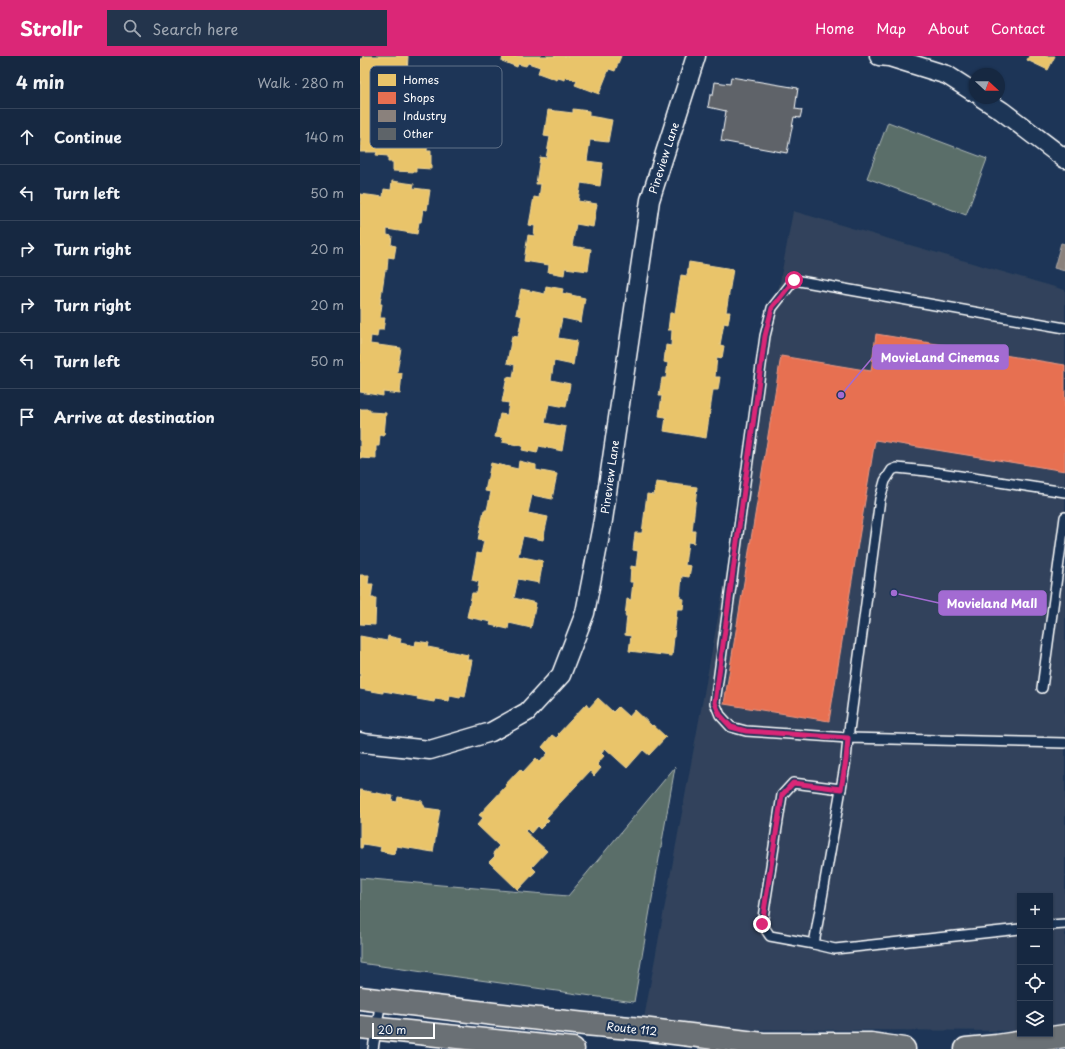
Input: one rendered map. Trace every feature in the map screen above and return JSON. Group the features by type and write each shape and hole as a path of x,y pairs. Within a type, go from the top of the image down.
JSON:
{"main road":[{"name":"Route 112","path":"371,999 763,1044 871,1044 904,1049"},
{"path":"370,1035 573,1049"},
{"path":"966,1049 1065,1036"}],"street":[{"name":"Pineview Lane","path":"360,742 430,750 491,732 527,712 561,675 585,613 603,520 650,200 696,56"},
{"path":"879,56 889,57 947,75 969,89"},
{"path":"991,104 1065,159"}],"lane":[{"path":"1065,328 794,280 772,308 764,344 715,703 720,715 731,727 746,731 848,738 1065,743"},
{"path":"814,944 846,760 880,499 885,482 892,470 897,468 927,471 1065,492"},
{"path":"1042,688 1065,517"},
{"path":"841,789 793,783 782,795 762,924 770,936 835,949 1017,929"},
{"path":"1053,925 1065,924"},
{"path":"370,1035 371,999"}],"shaded area":[{"path":"793,211 1065,290 1065,1031 1053,1031 1053,893 1017,893 1017,1031 642,1029"}],"green space":[{"path":"888,122 987,159 966,215 867,178"},
{"path":"675,767 634,1002 360,963 360,878 568,896"}],"building: Homes":[{"path":"363,56 408,56 407,66 370,66 370,148 427,148 427,151 431,151 431,169 416,168 416,172 393,171 393,162 388,162 388,156 376,155 377,152 360,152 360,59 362,59"},
{"path":"503,56 621,56 615,71 609,69 599,94 575,85 577,81 566,77 565,80 558,78 557,80 538,73 540,67 528,63 526,66 518,64 517,67 502,61"},
{"path":"1029,56 1055,56 1048,70 1027,60"},
{"path":"573,109 589,111 589,116 612,120 608,142 590,140 587,161 603,163 600,186 581,183 578,201 597,204 593,227 576,224 572,246 591,249 588,271 565,268 564,275 548,272 549,265 524,261 528,235 534,236 535,226 529,225 534,197 539,198 541,184 536,184 540,157 546,158 550,137 544,136 548,110 573,113"},
{"path":"392,181 414,184 413,188 430,190 427,210 423,209 417,234 387,229 387,235 392,236 391,245 396,246 394,258 388,257 387,270 385,270 380,304 382,304 380,318 385,318 383,330 378,330 377,337 371,336 370,344 401,348 397,372 402,373 400,394 383,392 383,396 360,392 360,194 383,197 384,189 391,190"},
{"path":"689,262 733,269 726,312 730,312 728,324 724,323 720,345 724,346 722,358 717,357 715,377 720,377 718,390 713,390 706,438 664,431 666,417 659,416 662,396 659,396 662,378 666,378 668,363 664,362 666,345 671,346 672,330 668,330 670,313 675,313 681,275 687,276"},
{"path":"546,286 563,289 562,293 585,298 581,322 562,318 558,338 577,341 573,365 554,361 551,380 570,384 566,407 549,404 545,423 566,427 562,451 539,446 537,453 522,450 523,446 502,442 503,438 495,437 500,414 507,415 509,403 502,402 507,377 513,378 515,365 507,363 512,336 518,337 522,316 516,314 521,289 545,294"},
{"path":"360,409 370,409 370,412 386,413 384,436 380,435 379,446 376,446 376,459 360,458"},
{"path":"519,461 536,465 536,470 557,474 552,499 532,495 528,513 548,517 543,540 523,536 518,556 543,561 539,583 518,579 514,598 536,603 531,628 509,623 508,629 490,625 491,622 467,617 472,593 477,593 479,582 472,580 477,553 481,554 484,541 478,540 484,510 487,510 491,492 485,491 491,463 518,469"},
{"path":"656,482 697,487 692,531 695,531 694,543 688,542 685,565 691,566 689,577 682,576 680,598 684,599 683,609 677,609 672,656 629,651 631,636 625,635 627,599 631,600 633,582 630,582 631,566 636,567 638,551 633,550 635,533 642,533 647,494 654,495"},
{"path":"360,575 369,575 368,584 373,584 371,598 376,598 375,625 360,624"},
{"path":"360,636 387,641 388,636 401,639 400,643 415,646 416,641 429,643 428,647 468,655 467,660 472,660 465,697 461,696 460,698 450,696 449,701 435,699 434,702 417,699 418,697 360,689"},
{"path":"598,698 613,712 618,707 629,717 635,710 666,737 649,755 643,750 627,768 605,748 601,753 604,756 597,764 601,768 594,776 590,771 546,818 549,820 540,829 537,826 531,833 527,829 525,831 547,851 532,867 536,871 518,890 489,862 495,856 493,853 499,846 477,825 483,818 479,815 520,769 523,772 536,758 540,762 548,753 542,747 552,735 556,738 586,704 589,708"},
{"path":"360,790 393,796 392,801 397,802 398,797 422,801 425,808 440,810 433,852 396,846 394,854 380,851 381,847 363,844 362,848 360,848"}],"building: Shops":[{"path":"876,334 1065,365 1065,471 875,440 829,721 724,704 781,356 871,371"}],"building: Industry":[{"path":"1061,243 1065,244 1065,271 1054,268"}],"building: Other":[{"path":"731,77 798,88 795,109 802,110 800,118 794,117 787,153 721,141 726,111 708,107 710,95 713,95 715,82 730,84"}],"place":[{"name":"MovieLand Cinemas","path":"841,395"},
{"name":"Movieland Mall","path":"894,593"}],"route":[{"path":"762,924 782,795 793,783 841,789 848,738 746,731 731,727 720,715 715,703 765,336 772,308 794,280"}]}
